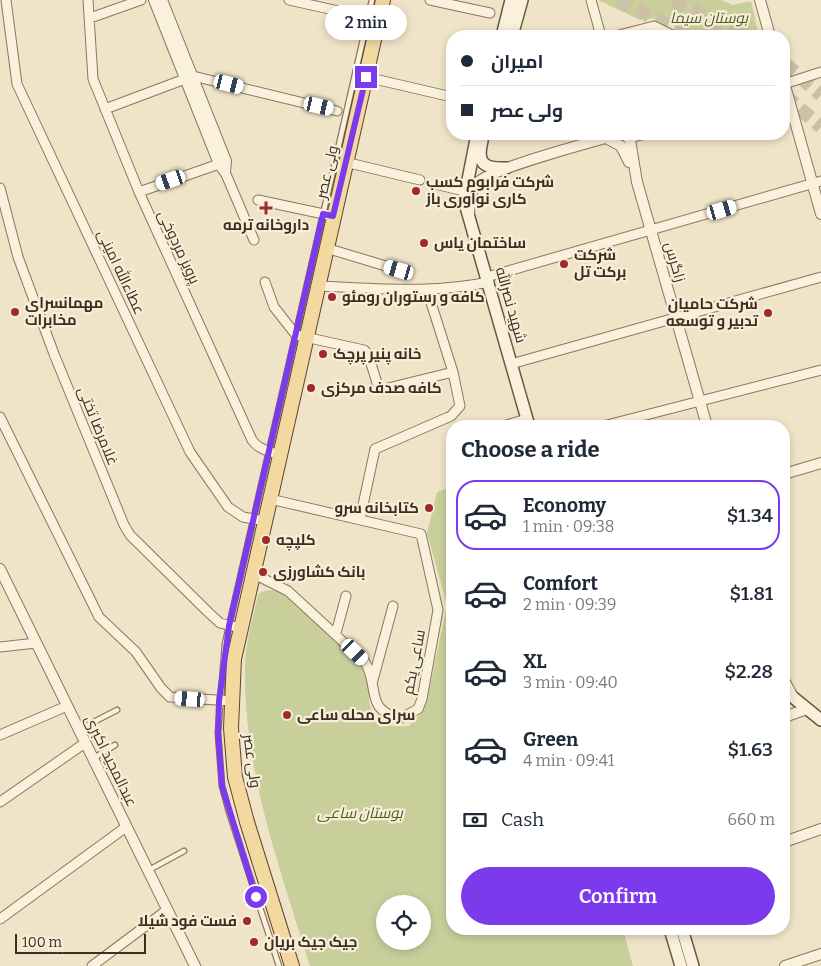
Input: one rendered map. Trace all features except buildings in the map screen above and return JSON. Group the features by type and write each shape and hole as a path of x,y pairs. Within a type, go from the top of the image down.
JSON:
{"main road":[{"name":"ولی عصر","path":"292,966 247,822 235,777 225,701 234,659 234,627 252,573 259,520 270,499 275,453 301,337 318,286 326,248 328,215 346,162 383,0"},
{"path":"504,30 511,0"},
{"path":"514,30 522,0"},
{"name":"شهید نصرالله","path":"475,140 464,191 464,200 527,420"},
{"path":"482,140 479,151 481,160 490,168 506,168"},
{"path":"790,695 821,720"},
{"path":"672,935 681,966"},
{"path":"684,935 693,966"}],"street":[{"name":"عطاءالله امینی","path":"6,0 18,84 190,452 228,507 239,516 259,520"},
{"name":"پرویز مردوخی","path":"88,0 93,79 139,192 252,440 255,444 275,453"},
{"path":"90,18 141,0"},
{"path":"139,192 222,168 226,161 154,0"},
{"path":"162,0 190,78"},
{"path":"289,0 342,12"},
{"path":"430,0 490,13"},
{"path":"592,0 600,30"},
{"path":"760,0 768,30"},
{"path":"638,30 654,26 662,30"},
{"path":"790,84 821,72"},
{"path":"366,77 446,96"},
{"path":"105,109 190,78 337,110"},
{"path":"790,104 817,183 821,214"},
{"path":"469,215 474,186 481,180 506,168 599,140"},
{"path":"610,140 621,146 637,182"},
{"name":"زاگرس","path":"626,140 705,420"},
{"path":"346,162 420,180"},
{"path":"222,168 254,240"},
{"path":"318,286 427,290 459,288 651,230 817,183"},
{"path":"439,185 464,191"},
{"name":"غلامرضا تختی","path":"0,188 18,257 34,301 124,525 130,535 208,612 220,622 234,627"},
{"path":"258,200 328,215"},
{"path":"326,248 399,270"},
{"path":"512,364 821,277"},
{"path":"265,282 274,308 301,337 364,350 368,354 377,383"},
{"path":"270,499 360,519 373,454 377,447 457,411 461,403 427,290"},
{"path":"626,420 821,370"},
{"path":"388,388 453,372"},
{"path":"0,417 99,617 136,652 161,688 170,697 225,701"},
{"path":"790,472 821,463"},
{"name":"ساعی یکم","path":"252,573 288,591 336,633 365,662 372,682 376,704 381,711 401,718 418,709 422,699 438,614 422,534 360,519"},
{"name":"عبدالمجید اکبری","path":"0,569 195,966"},
{"path":"336,633 346,596"},
{"path":"372,682 393,606"},
{"path":"0,647 36,643"},
{"path":"790,690 795,699"},
{"path":"0,735 67,706"},
{"path":"790,715 807,709"},
{"path":"0,802 85,743"},
{"path":"0,919 126,827"},
{"path":"790,840 821,829"},
{"path":"92,966 167,910"},
{"path":"785,966 821,954"}],"lane":[{"path":"301,337 372,0"},
{"path":"234,627 275,453"},
{"path":"225,701 218,733 222,786 279,966"},
{"path":"79,730 118,710"},
{"path":"93,758 115,745"},
{"path":"148,871 184,851"}],"green space":[{"name":"بوستان سیما","path":"598,0 721,0 733,5 751,1 758,30 676,30 673,21 659,18 640,20"},
{"name":"بوستان ساعی","path":"446,489 446,601 427,533 437,492"},
{"name":"بوستان ساعی","path":"267,590 273,590 286,596 352,651 366,667 369,680 370,706 381,721 388,725 409,726 422,712 427,701 446,610 446,935 625,935 633,966 310,966 266,819 250,743 246,705 245,657 258,595"}],"tunnel":[{"path":"618,0 677,30"},
{"path":"673,0 731,30"},
{"path":"790,68 821,95"},
{"path":"790,100 821,127"}],"place":[{"name":"شرکت فرابوم کسب کاری نوآوری باز","path":"416,191"},
{"name":"داروخانه ترمه","path":"266,208"},
{"name":"ساختمان یاس","path":"424,243"},
{"name":"شرکت برکت تل","path":"564,264"},
{"name":"کافه و رستوران رومئو","path":"332,297"},
{"name":"مهمانسرای مخابرات","path":"15,312"},
{"name":"شرکت حامیان تدبیر و توسعه","path":"768,313"},
{"name":"خانه پنیر پرچک","path":"323,354"},
{"name":"کافه صدف مرکزی","path":"311,388"},
{"name":"کتابخانه سرو","path":"429,508"},
{"name":"کلپچه","path":"266,540"},
{"name":"بانک کشاورزی","path":"263,572"},
{"name":"سرای محله ساعی","path":"287,715"},
{"name":"فست فود شیلا","path":"247,921"},
{"name":"جیک جیک بریان","path":"254,942"}],"route":[{"path":"256,897 229,812 220,770 219,701 225,644 323,214 333,216 366,77"}]}
